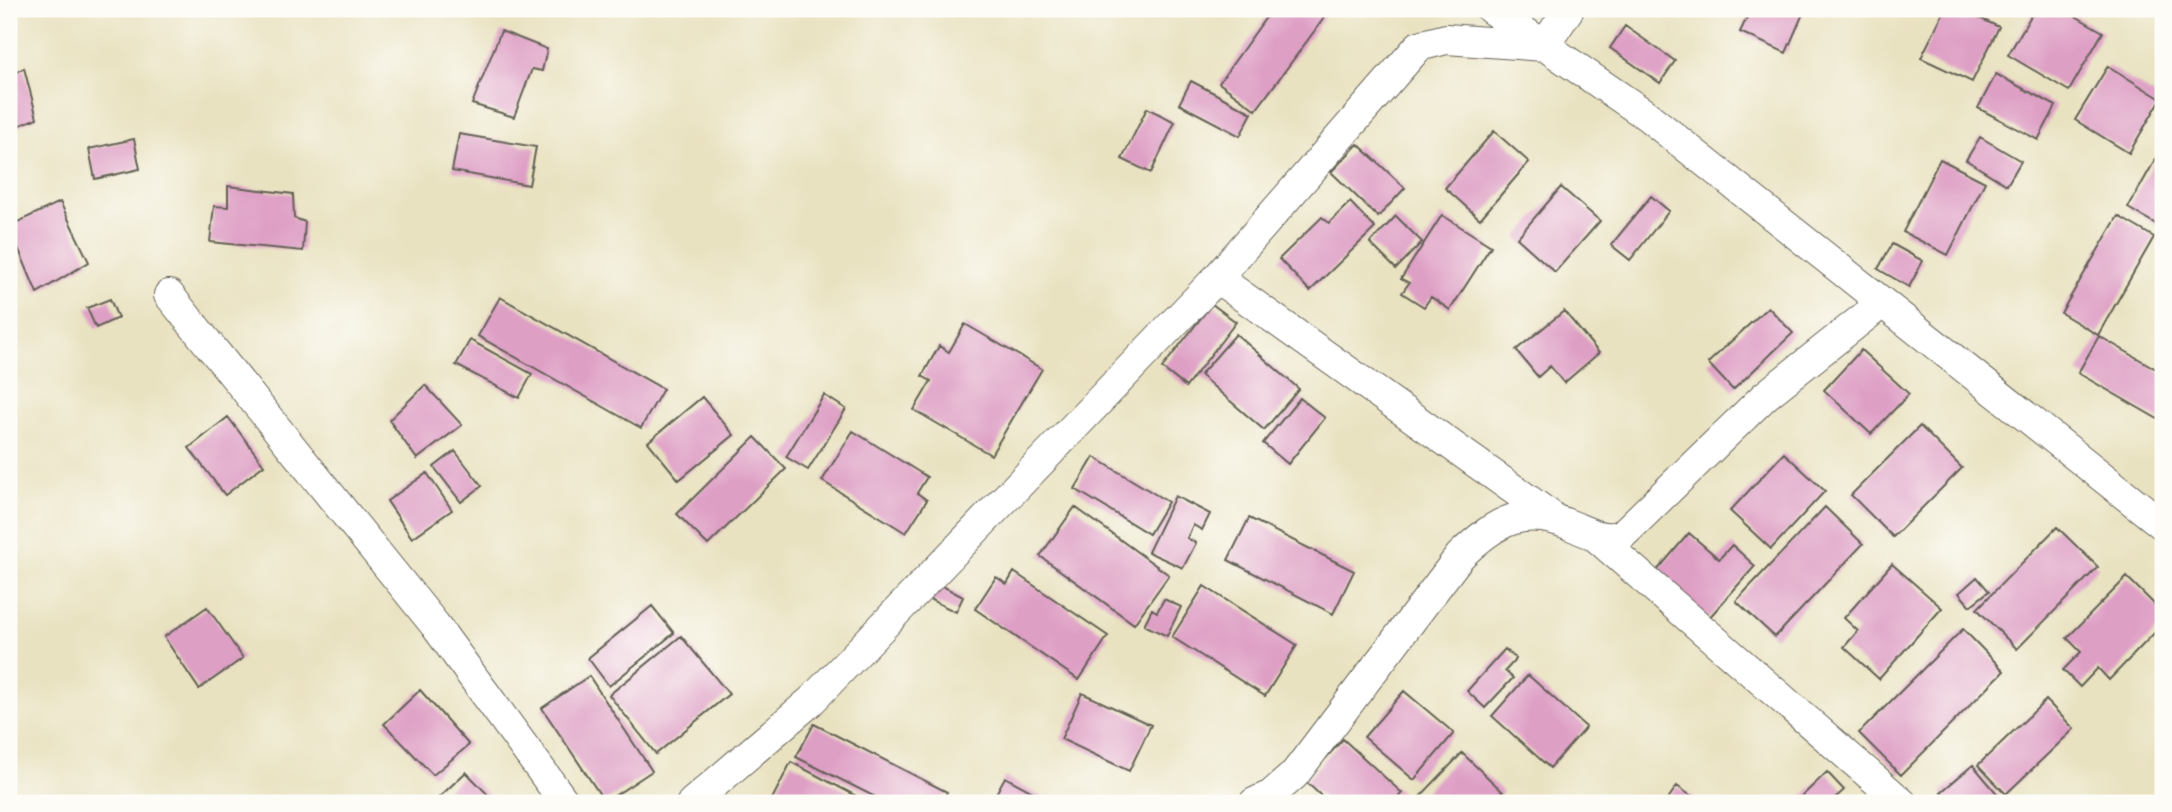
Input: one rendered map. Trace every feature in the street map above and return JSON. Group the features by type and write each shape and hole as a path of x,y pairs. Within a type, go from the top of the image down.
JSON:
{"street":[{"path":"1491,9 1646,115 2163,525"},
{"path":"1544,46 1569,9"},
{"path":"692,803 811,701 1217,278 1419,46 1446,39 1544,46"},
{"path":"1217,278 1551,516 1595,536 1609,539 1621,536 1765,396 1882,303"},
{"path":"169,296 435,625 565,803"},
{"path":"1269,800 1294,775 1460,556 1502,521 1551,516"},
{"path":"1595,536 1902,803"}],"building":[{"path":"1272,9 1312,9 1324,18 1256,110 1219,83"},
{"path":"1751,9 1805,9 1786,53 1740,32"},
{"path":"1945,9 1960,9 1999,27 1972,82 1921,58"},
{"path":"2035,9 2063,9 2103,32 2069,91 2008,55"},
{"path":"1625,26 1675,61 1660,83 1610,48"},
{"path":"501,31 547,49 542,71 532,69 514,117 472,104"},
{"path":"2108,66 2161,99 2129,153 2075,120"},
{"path":"24,68 37,118 9,130 9,76"},
{"path":"1996,74 2056,106 2038,140 1978,108"},
{"path":"1191,81 1252,113 1240,136 1179,104"},
{"path":"1147,108 1175,122 1151,173 1122,159"},
{"path":"1494,131 1529,162 1480,219 1445,188"},
{"path":"459,134 536,147 529,185 452,171"},
{"path":"1980,137 2021,161 2007,185 1966,160"},
{"path":"134,139 140,169 95,179 89,149"},
{"path":"1358,144 1405,188 1378,217 1331,172"},
{"path":"2163,146 2163,228 2128,208"},
{"path":"1940,159 1985,182 1948,255 1903,232"},
{"path":"228,186 293,194 294,218 305,222 303,251 210,242 214,206 228,207"},
{"path":"1561,187 1600,221 1555,272 1517,238"},
{"path":"1651,196 1669,211 1630,260 1611,245"},
{"path":"60,202 89,262 37,293 9,226"},
{"path":"1350,202 1375,228 1310,291 1279,259 1322,217 1329,223"},
{"path":"1442,215 1491,246 1450,310 1431,297 1424,307 1402,293 1409,283 1401,279"},
{"path":"1396,216 1422,242 1396,269 1370,243"},
{"path":"2118,216 2154,237 2098,335 2061,313"},
{"path":"1892,244 1923,261 1909,287 1878,269"},
{"path":"500,297 663,389 641,428 478,336"},
{"path":"110,299 118,318 96,328 87,308"},
{"path":"1212,304 1236,322 1186,387 1162,368"},
{"path":"1768,307 1793,333 1733,390 1708,363"},
{"path":"1564,311 1599,353 1564,383 1550,366 1538,377 1516,350"},
{"path":"965,324 1042,369 991,455 914,410 931,381 922,376 939,346 949,352"},
{"path":"1236,334 1299,389 1264,430 1200,375"},
{"path":"2099,336 2163,373 2163,422 2078,373"},
{"path":"470,340 532,374 519,398 456,365"},
{"path":"1861,350 1909,394 1871,434 1824,390"},
{"path":"425,385 462,425 417,459 389,420"},
{"path":"824,395 846,409 808,470 786,457"},
{"path":"702,397 734,435 679,480 648,442"},
{"path":"1300,398 1325,418 1288,464 1263,443"},
{"path":"228,417 264,465 225,495 189,448"},
{"path":"1920,426 1962,468 1893,537 1851,495"},
{"path":"853,431 927,477 917,493 927,500 906,533 822,481"},
{"path":"755,437 786,469 708,545 677,514"},
{"path":"455,451 482,486 461,502 434,467"},
{"path":"1784,453 1825,491 1771,549 1730,511"},
{"path":"1094,457 1168,502 1149,534 1075,489"},
{"path":"427,473 452,510 412,538 387,501"},
{"path":"1175,496 1210,514 1202,530 1193,525 1187,538 1196,543 1183,568 1148,552"},
{"path":"1075,507 1169,575 1134,624 1040,556"},
{"path":"1825,507 1863,544 1775,637 1736,601"},
{"path":"1249,518 1354,571 1333,614 1228,560"},
{"path":"2057,527 2098,567 2017,649 1977,609"},
{"path":"1689,533 1719,559 1732,545 1755,566 1708,619 1655,573"},
{"path":"1892,564 1942,608 1879,679 1844,647 1858,631 1844,618"},
{"path":"1014,572 1108,636 1079,680 975,609 996,577 1007,584"},
{"path":"1977,577 1989,591 1970,606 1959,593"},
{"path":"2127,577 2163,613 2163,624 2109,680 2098,668 2080,687 2063,670 2081,652 2067,638"},
{"path":"937,583 963,597 956,612 929,599"},
{"path":"1204,586 1297,645 1265,696 1172,637"},
{"path":"1164,599 1181,607 1167,636 1144,625 1152,609 1157,612"},
{"path":"652,606 674,633 609,686 588,658"},
{"path":"207,607 243,658 199,689 164,637"},
{"path":"1963,629 2004,671 1901,775 1859,733"},
{"path":"681,636 729,694 656,754 609,695"},
{"path":"1505,649 1516,659 1505,671 1513,678 1485,708 1467,691"},
{"path":"1528,675 1586,727 1550,768 1492,716"},
{"path":"589,676 652,771 605,802 542,708"},
{"path":"420,690 469,745 433,775 384,724"},
{"path":"1404,691 1454,733 1414,780 1364,737"},
{"path":"1082,693 1151,725 1129,771 1061,739"},
{"path":"2046,700 2074,729 2006,794 1978,765"},
{"path":"814,724 947,792 942,803 887,803 796,757"},
{"path":"1343,739 1402,793 1393,803 1329,803 1305,781"},
{"path":"1462,753 1503,792 1493,803 1414,803"},
{"path":"791,762 866,801 770,803"},
{"path":"1973,765 2005,803 1950,803 1941,792"},
{"path":"466,772 496,803 433,803"},
{"path":"1827,772 1844,790 1830,803 1804,803 1799,799"},
{"path":"1005,777 1053,803 991,803"},
{"path":"1677,786 1701,803 1665,803"}]}
